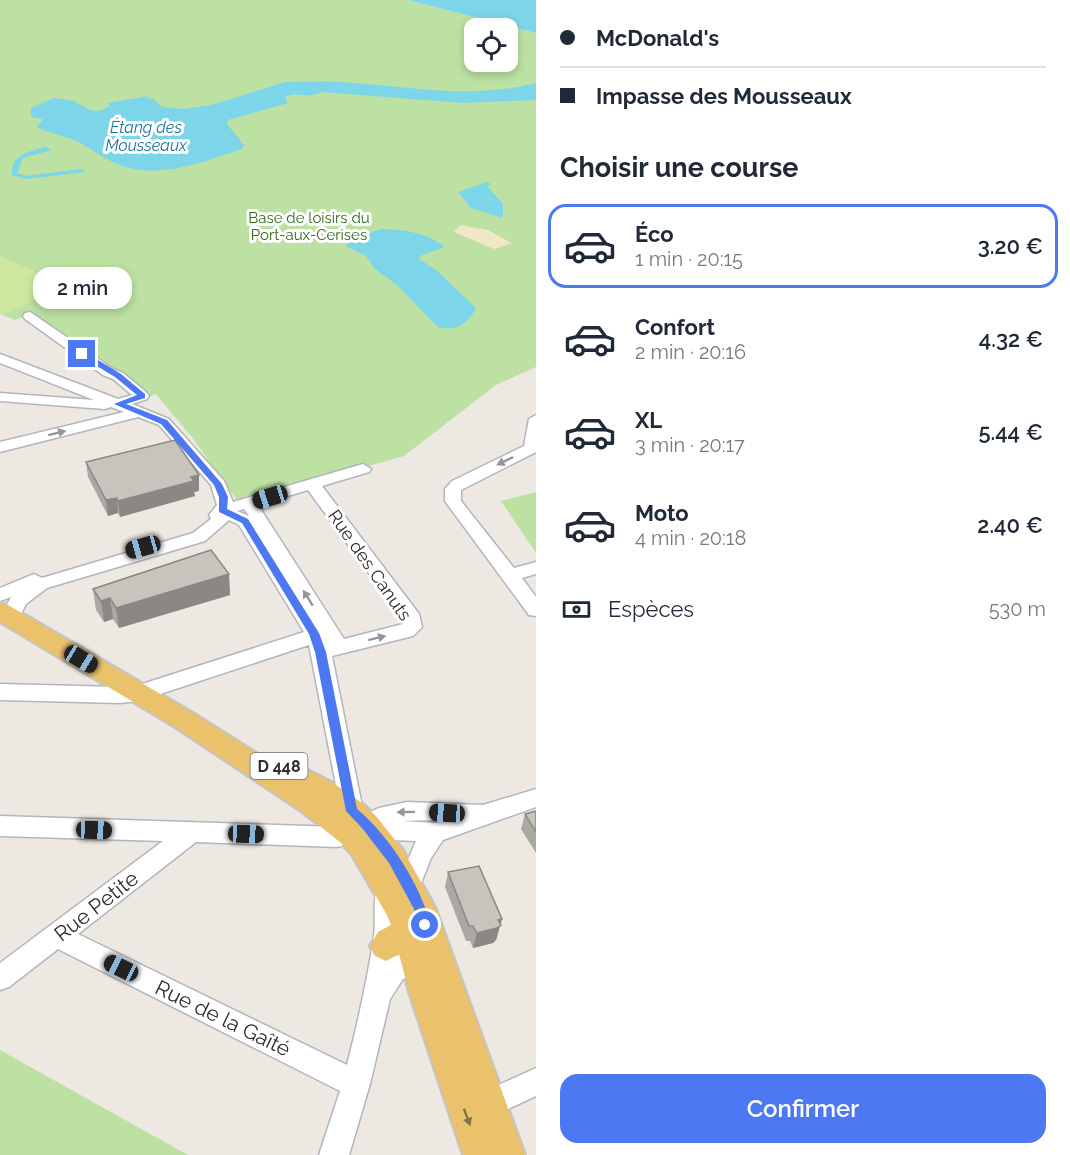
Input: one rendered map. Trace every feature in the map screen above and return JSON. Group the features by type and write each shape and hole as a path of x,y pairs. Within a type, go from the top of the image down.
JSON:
{"main road":[{"name":"D 448","path":"3,608 184,720 330,816 357,824"},
{"name":"D 448","path":"184,720 233,740 323,790 357,824 362,846 397,887 400,909 481,1155"},
{"name":"D 448","path":"412,942 489,1104 507,1155"}],"street":[{"path":"0,397 120,405 142,396 118,376 108,372 30,316"},
{"path":"0,358 164,422 218,484 225,505 216,525 199,537 40,585 3,608"},
{"path":"0,447 142,412"},
{"path":"536,419 534,448 458,484 453,489 453,501 536,610"},
{"path":"222,510 363,470"},
{"name":"Rue des Canuts","path":"312,484 412,619 413,627 406,631 322,646"},
{"path":"249,503 322,646 357,824"},
{"path":"222,510 245,521 322,646"},
{"path":"509,576 536,568"},
{"path":"0,692 120,696 322,646"},
{"path":"357,824 392,830 435,832 462,825 486,814 536,798"},
{"path":"0,826 337,837 357,824 377,816 401,811 486,814"},
{"path":"397,887 435,832"},
{"name":"Rue Petite","path":"0,978 191,833"},
{"name":"Rue de la Gaîté","path":"57,936 356,1084"},
{"path":"333,1155 356,1084 378,994 390,972 396,968 412,942"},
{"path":"489,1104 536,1082"}],"green space":[{"name":"Base de loisirs du Port-aux-Cerises","path":"0,0 408,0 478,18 464,18 464,72 518,72 518,28 536,33 536,367 496,385 404,456 238,502 194,440 156,394 147,397 31,314 15,320 0,314"},
{"path":"0,256 64,285 4,315 0,314"},
{"path":"536,492 536,553 501,501"},
{"path":"0,1050 188,1155 0,1155"}],"sand":[{"path":"460,225 488,230 512,243 494,249 454,232"}],"water":[{"path":"408,0 536,0 536,33 518,28 518,18 478,18"},
{"name":"Étang des Mousseaux","path":"285,82 341,82 463,91 487,91 536,83 536,100 463,103 322,92 311,95 290,95 285,97 288,103 228,120 227,124 244,145 242,149 182,167 150,171 115,163 75,141 37,127 43,119 31,117 31,108 54,98 74,101 90,110 99,111 110,106 108,103 148,96 146,98 154,99 162,107 184,109 212,105"},
{"path":"46,147 52,150 23,158 17,173 25,176 81,169 86,172 25,179 12,175 12,168 18,158 28,152"},
{"path":"487,182 491,184 487,186 503,204 503,218 471,208 458,192"},
{"path":"380,229 422,235 444,247 420,256 419,259 436,270 476,308 465,322 456,327 438,327 398,286 374,268 366,256 346,246 348,242"}],"building":[{"path":"175,440 199,475 191,477 194,481 118,501 117,498 106,500 86,462"},
{"path":"211,550 229,574 116,608 110,598 101,601 93,589"},
{"path":"536,811 536,832 525,814"},
{"path":"479,866 502,919 498,920 501,925 497,928 477,933 473,926 469,926 448,872"}],"route":[{"path":"82,354 108,372 118,376 142,396 118,404 155,416 164,422 218,484 224,497 225,505 222,510 245,521 314,633 321,652 352,811 366,824 393,860 420,907 425,925"}]}
